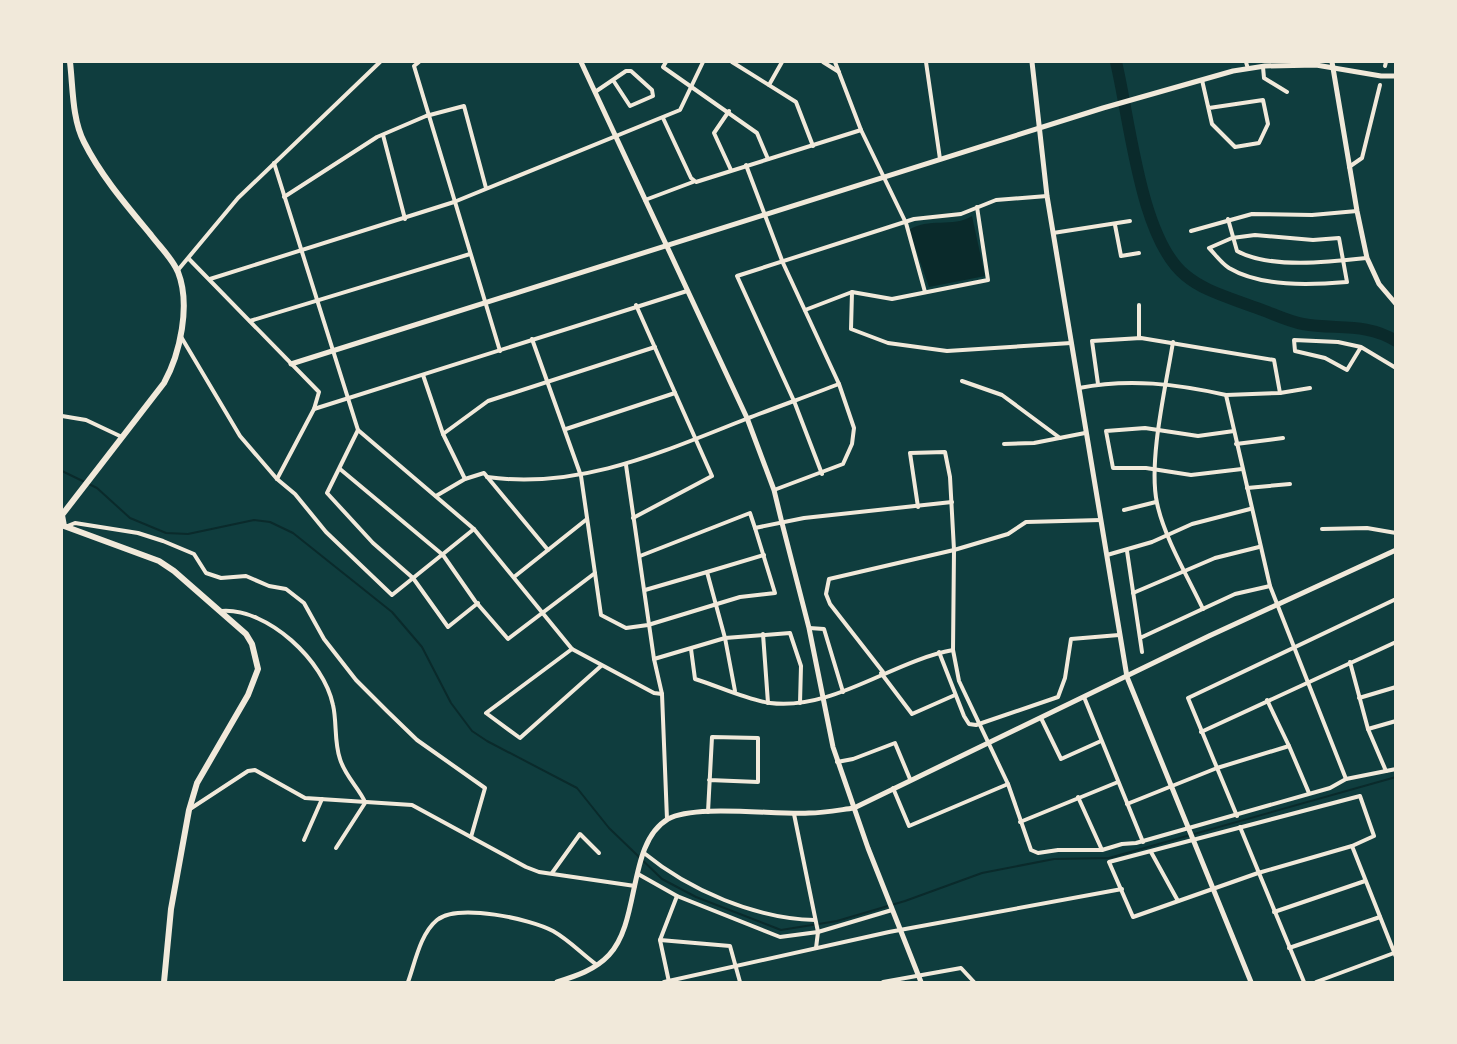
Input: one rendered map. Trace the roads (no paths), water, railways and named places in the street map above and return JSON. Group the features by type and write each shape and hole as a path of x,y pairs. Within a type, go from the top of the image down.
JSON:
{"main road":[{"path":"70,62 82,140 100,170 177,271 182,292 180,334 171,371 164,384 62,515 63,526 159,561 174,571 246,634 252,644 258,669 248,695 197,783 189,810 171,909 164,982"}],"street":[{"path":"177,271 238,198 380,62"},
{"path":"419,62 414,66 427,115 500,351"},
{"path":"581,62 747,418 774,490 809,628 837,762 920,980"},
{"path":"666,62 663,68 729,111 757,133 768,159"},
{"path":"210,279 454,202 663,118 680,110 703,62"},
{"path":"732,62 796,102 813,146"},
{"path":"769,85 782,62"},
{"path":"822,62 839,72"},
{"path":"835,62 861,130 906,224 925,292"},
{"path":"926,62 940,159"},
{"path":"1032,62 1047,196 1127,677 1251,982"},
{"path":"1246,62 1248,69"},
{"path":"1333,64 1356,211 1367,258 1379,284 1395,304"},
{"path":"291,364 1103,108 1202,80 1263,66 1333,64 1381,76 1395,76"},
{"path":"1263,66 1264,78 1287,92"},
{"path":"595,92 613,80 631,71 652,90 653,96 630,106 613,80"},
{"path":"1202,80 1212,124 1235,147 1259,143 1268,124 1263,100 1209,108"},
{"path":"1349,167 1362,158 1380,85"},
{"path":"284,196 383,135 427,115 464,106 486,188"},
{"path":"729,111 714,133 731,170"},
{"path":"663,118 693,182"},
{"path":"645,200 693,182 861,130"},
{"path":"383,135 405,219"},
{"path":"274,163 358,430 474,529 572,649 654,693 662,694"},
{"path":"746,165 783,263 840,384 854,428 852,444 843,464 822,474 774,490"},
{"path":"822,474 794,401 737,276 930,216 961,214 977,206 1016,197 1047,196"},
{"path":"804,310 852,292 892,299 988,280 977,206"},
{"path":"1191,231 1252,214 1312,215 1356,211"},
{"path":"1228,219 1237,251 1249,258 1307,262 1367,258"},
{"path":"1053,233 1130,221"},
{"path":"1115,225 1121,256 1139,253"},
{"path":"1255,235 1312,240 1339,238 1347,282 1318,284 1248,277 1227,267 1209,248 1232,238 1255,235"},
{"path":"250,321 470,254"},
{"path":"189,259 319,392 314,410 277,479"},
{"path":"314,410 636,305 687,291"},
{"path":"852,292 851,329 888,343 947,351 1071,343"},
{"path":"633,518 712,477 636,305"},
{"path":"1139,305 1139,338"},
{"path":"180,334 240,436 277,479 295,494 326,532 392,596 474,529"},
{"path":"1098,384 1092,341 1139,338 1274,360 1280,393"},
{"path":"532,339 581,476 601,615 626,628 648,625 740,597 776,593 750,513 640,556"},
{"path":"1361,347 1347,370 1324,358 1295,351 1294,340 1338,342 1361,347 1378,355 1395,368"},
{"path":"1173,342 1153,470 1156,502 1203,609"},
{"path":"443,434 488,401 655,347"},
{"path":"423,375 443,434 465,479"},
{"path":"962,381 1002,395 1060,438"},
{"path":"487,477 515,481 581,476 626,465 840,384"},
{"path":"1079,388 1098,384 1166,384 1226,395 1280,393 1310,388"},
{"path":"566,429 675,393"},
{"path":"1226,395 1259,547 1276,606 1346,779"},
{"path":"62,416 86,420 123,437"},
{"path":"1234,431 1198,436 1130,428 1106,431 1113,468 1191,475 1242,469"},
{"path":"358,430 327,493 373,543 413,578 448,627 478,603"},
{"path":"1004,444 1085,433"},
{"path":"1236,444 1283,438"},
{"path":"918,507 910,453 945,452 952,502 954,550 952,650 959,681 1008,784 1031,850 1038,853 1058,850 1102,850 1143,842 1330,788 1346,779 1395,769"},
{"path":"626,465 648,625 662,694 668,819"},
{"path":"339,469 443,555 508,639 595,573"},
{"path":"436,496 465,479 484,473 548,550"},
{"path":"1247,488 1290,484"},
{"path":"755,528 952,502"},
{"path":"1124,510 1156,502"},
{"path":"1107,555 1127,551 1152,542 1168,533 1225,513 1250,509"},
{"path":"514,578 587,519"},
{"path":"956,695 912,714 830,604 826,594 829,579 954,550 1008,534 1026,522 1101,520"},
{"path":"63,526 75,523 138,533 194,554 206,573 221,578 237,575 254,578 270,586 286,589 304,603 324,639 356,681 417,740 485,788 471,837"},
{"path":"1322,529 1367,528 1395,533"},
{"path":"1133,593 1215,558 1259,547"},
{"path":"557,982 598,965 610,954 619,938 636,887 640,866 653,832 668,819 691,813 794,813 854,808 989,741 1395,550"},
{"path":"1127,551 1142,652 1140,638 1235,594 1270,586"},
{"path":"645,590 764,555"},
{"path":"707,572 725,638 735,692"},
{"path":"1236,816 1188,699 1395,599"},
{"path":"221,611 237,610 250,615 292,641 316,664 334,706 340,761 352,786 365,802"},
{"path":"809,628 824,629 843,692"},
{"path":"654,659 725,638 790,633 801,666 800,703"},
{"path":"764,634 768,703"},
{"path":"939,652 969,724 976,726 1058,696 1065,678 1071,639 1119,636"},
{"path":"1201,732 1395,642"},
{"path":"572,649 486,713 520,738 601,666"},
{"path":"691,649 695,679 768,703 800,703 843,692 882,673 939,652 952,650"},
{"path":"1350,662 1368,729 1386,771"},
{"path":"1359,698 1395,687"},
{"path":"1083,697 1143,842"},
{"path":"1267,700 1309,793"},
{"path":"1041,718 1061,759 1101,741"},
{"path":"1368,729 1395,721"},
{"path":"708,813 712,737 758,738 758,782 710,780"},
{"path":"837,762 853,759 895,743 910,779"},
{"path":"1127,804 1216,768 1289,746"},
{"path":"189,810 249,771 255,770 305,798 412,805 526,867 636,887"},
{"path":"1020,822 1118,782"},
{"path":"893,788 909,826 1008,784"},
{"path":"1360,796 1374,836 1352,846 1258,873 1133,917 1109,862 1240,826 1360,796"},
{"path":"1078,797 1102,850"},
{"path":"304,840 322,799"},
{"path":"336,848 365,802"},
{"path":"794,813 818,932 816,948"},
{"path":"1240,826 1304,982"},
{"path":"552,873 580,834 599,854"},
{"path":"1316,982 1395,955 1352,846"},
{"path":"1151,852 1178,901"},
{"path":"644,854 671,875 764,915 790,920 814,920"},
{"path":"638,874 677,896 780,937 818,932 892,910"},
{"path":"1274,912 1365,881"},
{"path":"664,982 816,948 1122,889"},
{"path":"669,982 660,940 677,896"},
{"path":"408,982 427,933 434,923 447,914 469,913 528,921 552,931 598,965"},
{"path":"1289,948 1380,917"},
{"path":"660,940 730,946 740,982"},
{"path":"883,982 920,980 961,968 974,982"}],"water":[{"path":"972,216 985,276 929,287 909,230 924,224 965,220"}],"waterway":[{"path":"1116,62 1147,207 1157,234 1170,258 1185,275 1216,293 1290,321 1315,326 1373,331 1396,341"},
{"path":"62,471 97,488 130,518 166,533 188,534 254,520 270,522 293,533 392,612 422,647 451,703 472,731 577,788 609,828 662,879 696,897 781,930 837,921 905,901 982,873 1054,859 1109,858 1396,777"}]}
